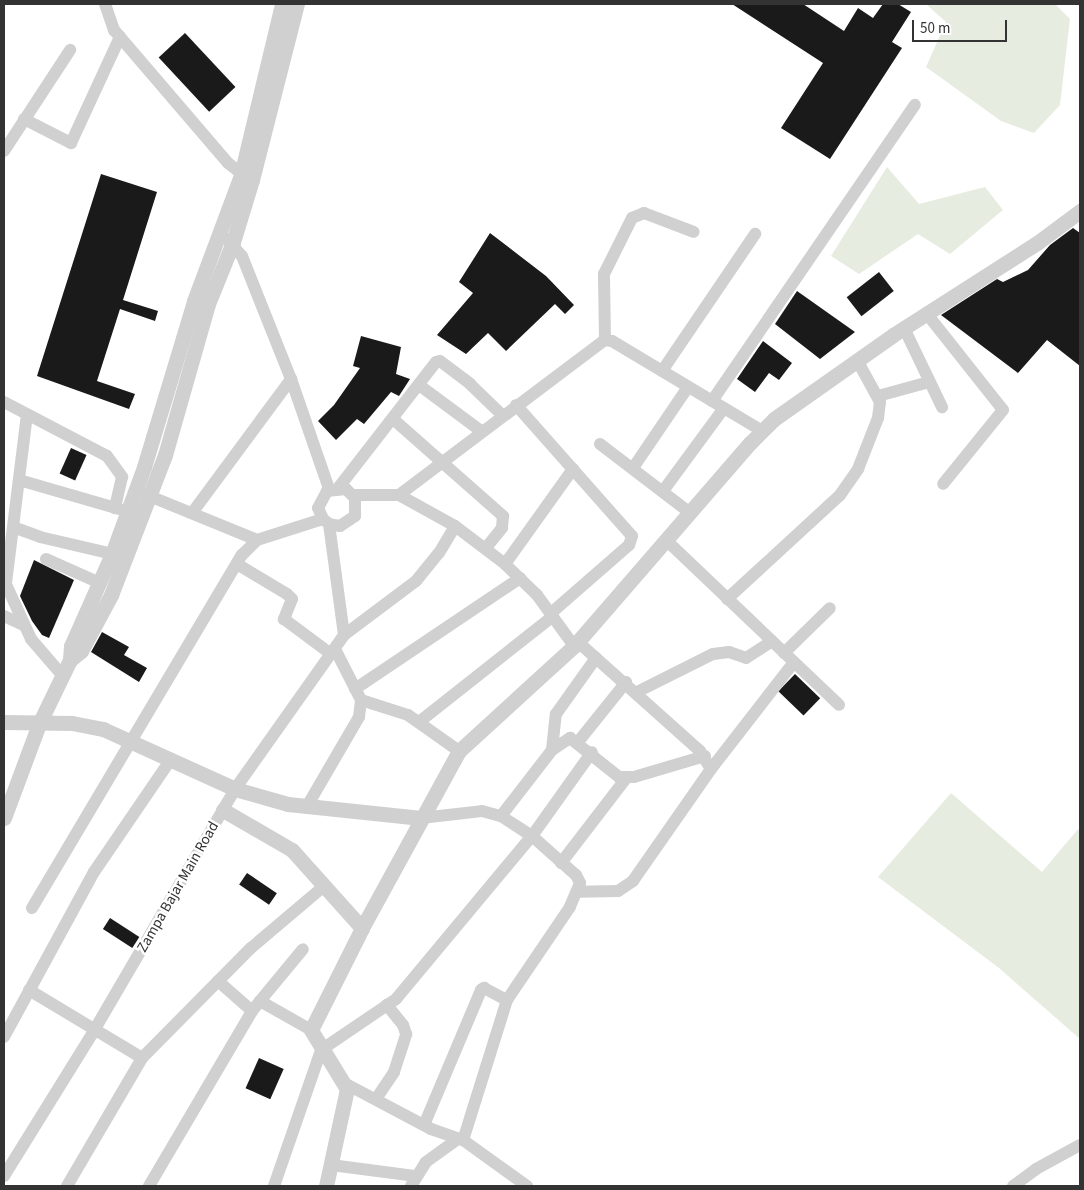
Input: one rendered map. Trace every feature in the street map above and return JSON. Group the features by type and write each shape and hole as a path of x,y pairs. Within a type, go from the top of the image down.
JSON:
{"street":[{"path":"105,4 109,20 120,37 246,178"},
{"path":"246,178 282,4"},
{"path":"128,511 150,496 165,455 297,4"},
{"path":"24,120 71,142 120,37"},
{"path":"4,150 70,50"},
{"path":"712,401 915,105"},
{"path":"605,340 604,274 632,218 644,213 694,232"},
{"path":"311,1030 362,928 459,751 576,644 762,430 786,409 904,328 1076,218"},
{"path":"662,371 755,234"},
{"path":"227,239 291,379 334,488 354,495 399,495 455,526 486,548 520,578 576,644 637,692 705,756 711,769"},
{"path":"4,818 7,799 39,724 70,660 81,651 119,556 128,511 194,301 227,239"},
{"path":"927,314 1003,410 943,484"},
{"path":"904,328 942,407"},
{"path":"399,495 481,431 605,340 612,341 762,430"},
{"path":"727,599 840,495 858,469 870,443 878,418 878,396 857,360"},
{"path":"455,526 439,553 416,581 344,635 326,522 319,501 334,488 440,361 470,384 502,416"},
{"path":"192,513 291,379"},
{"path":"878,396 929,382"},
{"path":"419,385 481,431"},
{"path":"633,468 688,387"},
{"path":"4,402 107,456 122,477 128,511"},
{"path":"420,722 552,615 631,540 629,531 516,405"},
{"path":"663,491 724,408"},
{"path":"27,415 5,582 23,625 42,654 62,675"},
{"path":"393,419 505,519 502,528 486,548"},
{"path":"600,444 689,512"},
{"path":"505,564 573,469"},
{"path":"19,480 128,511"},
{"path":"135,490 257,540"},
{"path":"32,908 238,564 257,540 326,522 340,526 351,521 357,510 354,495"},
{"path":"13,527 40,537 119,556"},
{"path":"666,540 839,704"},
{"path":"70,660 71,646 100,584 119,556"},
{"path":"46,560 100,584"},
{"path":"238,564 292,599 284,619 333,651 358,694 355,725 306,808"},
{"path":"358,694 520,578"},
{"path":"784,653 830,608"},
{"path":"4,616 23,625"},
{"name":"Zampa Bajar Main Road","path":"4,1176 95,1028 235,789 344,635"},
{"path":"637,692 713,654 729,652 746,658 772,641"},
{"path":"552,750 556,714 596,658"},
{"path":"579,892 618,891 633,882 711,769 794,662"},
{"path":"578,742 626,682"},
{"path":"358,694 420,722 459,751"},
{"path":"4,722 90,726 132,740 235,789 306,808 421,818 482,811 501,816 532,836 576,875 579,892 507,1000 461,1139 439,1151 413,1181 331,1165"},
{"path":"501,816 552,750 570,738 592,752 610,772 627,777 705,756"},
{"path":"274,1186 321,1050 387,1005 532,836 592,752"},
{"path":"4,1037 94,872 171,759"},
{"path":"561,863 627,777"},
{"path":"224,810 292,850 362,928"},
{"path":"67,1186 142,1058 218,981 323,886"},
{"path":"149,1186 256,1006 303,949"},
{"path":"218,981 256,1006 311,1030 321,1050 346,1084 424,1125 461,1139 527,1186"},
{"path":"424,1125 481,990 484,988 507,1000"},
{"path":"29,990 142,1058"},
{"path":"376,1099 394,1072 406,1034 403,1025 387,1005"},
{"path":"326,1186 346,1084"},
{"path":"1013,1186 1036,1169 1080,1146"}],"shaded area":[{"path":"926,4 1055,4 1070,19 1060,105 1034,133 1001,121 926,67 946,22"},
{"path":"887,167 919,204 985,187 1003,210 950,254 918,234 859,274 831,256"},
{"path":"951,793 1042,872 1078,829 1080,831 1080,1039 999,968 878,877"}],"building":[{"path":"732,4 803,4 844,31 858,8 873,18 883,4 898,4 911,12 892,42 902,48 830,159 781,128 823,63"},
{"path":"185,33 235,87 209,112 159,58"},
{"path":"101,174 157,192 123,300 158,311 155,321 120,309 97,381 135,394 129,409 37,376"},
{"path":"1073,228 1080,233 1080,366 1047,340 1018,373 941,315 997,279 1003,282 1028,270 1050,245"},
{"path":"490,233 546,276 574,305 565,314 555,304 506,351 488,333 466,354 437,335 473,293 459,282"},
{"path":"879,272 894,291 861,316 847,297"},
{"path":"797,291 855,332 820,359 775,324"},
{"path":"361,336 401,347 396,374 410,379 399,396 391,392 364,424 357,419 336,440 318,421 334,405 360,368 353,366"},
{"path":"763,341 792,363 779,380 769,373 755,392 737,379"},
{"path":"71,448 87,455 75,480 60,474"},
{"path":"34,560 74,580 49,638 42,635 32,621 20,596"},
{"path":"102,632 129,647 124,655 147,668 139,682 91,652"},
{"path":"795,674 820,698 804,716 778,691"},
{"path":"247,873 277,893 269,905 239,885"},
{"path":"110,918 139,937 132,948 103,929"},
{"path":"259,1058 284,1069 270,1099 246,1088"}]}
